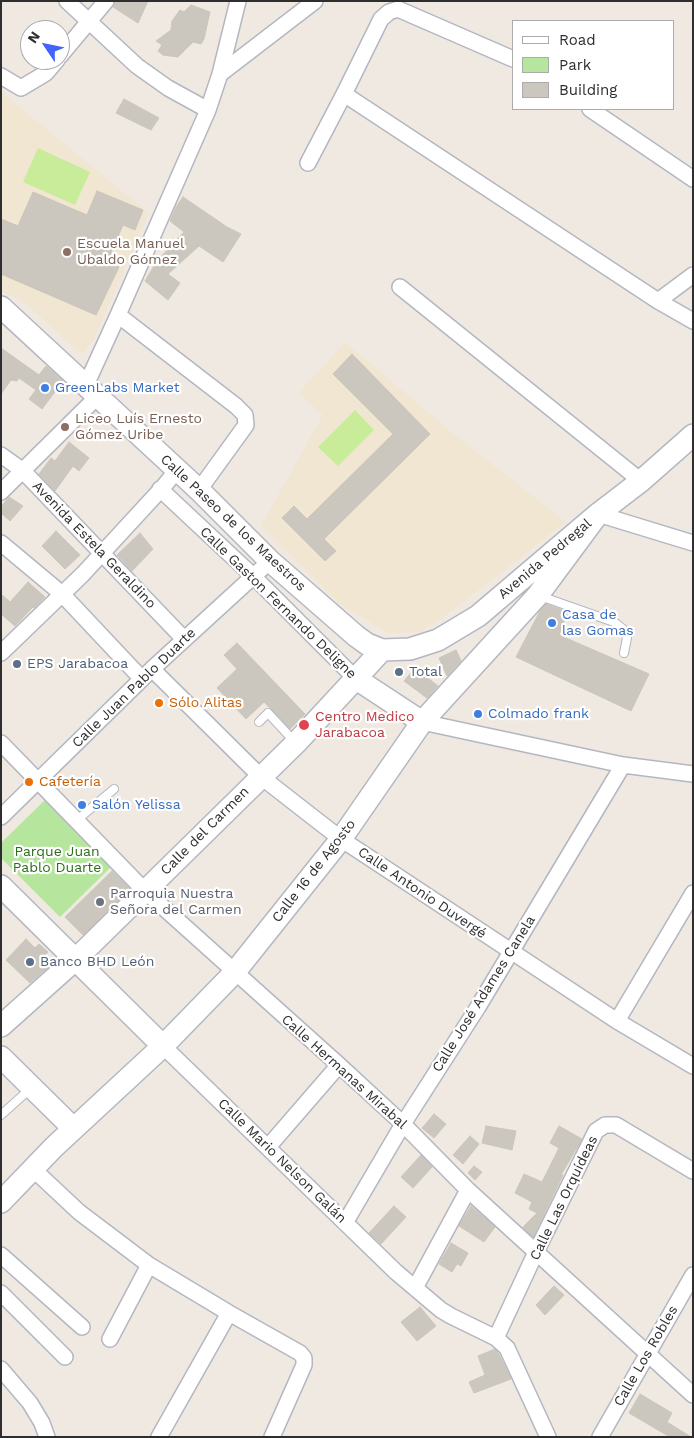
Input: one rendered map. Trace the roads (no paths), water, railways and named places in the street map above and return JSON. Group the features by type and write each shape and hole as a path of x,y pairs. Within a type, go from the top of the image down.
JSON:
{"street":[{"path":"67,1 137,66 168,88 208,110"},
{"path":"70,44 106,1"},
{"path":"1,492 91,391 118,315 208,110 220,74 238,1"},
{"path":"220,74 316,1"},
{"path":"308,163 381,19 389,12 398,9 512,59"},
{"path":"1,76 22,88 49,70"},
{"path":"344,94 658,301 693,321"},
{"path":"591,110 693,179"},
{"path":"658,301 693,276"},
{"path":"400,287 641,480"},
{"name":"Calle Paseo de los Maestros","path":"1,307 199,490 270,561 356,636 367,644 382,650"},
{"path":"118,315 245,415 246,425 199,490"},
{"name":"Avenida Pedregal","path":"382,650 410,649 438,640 478,616 693,435"},
{"name":"Avenida Estela Geraldino","path":"1,455 22,470 184,639"},
{"path":"1,653 101,554 177,470"},
{"name":"Calle Gaston Fernando Deligne","path":"160,489 252,576 355,678 422,722 623,765 693,774"},
{"path":"598,514 693,543"},
{"name":"Calle 16 de Agosto","path":"1,1202 32,1168 163,1046 234,973 340,839 422,722 538,595 598,514"},
{"name":"Calle Antonio Duvergé","path":"1,543 62,594 260,776 340,839 617,1021 693,1066"},
{"name":"Calle Juan Pablo Duarte","path":"1,817 147,674 270,561"},
{"name":"Calle del Carmen","path":"1,1026 76,959 296,742 382,650"},
{"name":"Calle Hermanas Mirabal","path":"1,743 145,891 339,1066 402,1124 468,1190 693,1395"},
{"name":"Calle José Adames Canela","path":"345,1223 402,1124 511,952 623,765"},
{"name":"Calle Mario Nelson Galán","path":"1,886 396,1272 430,1302 446,1313 496,1338 507,1348 548,1437"},
{"path":"617,1021 693,893"},
{"path":"1,1056 73,1128"},
{"path":"268,1146 339,1066"},
{"name":"Calle Las Orquídeas","path":"496,1338 596,1131 605,1125 616,1125 693,1171"},
{"path":"32,1168 79,1212 149,1265 304,1358 304,1365 272,1437"},
{"path":"415,1288 468,1190"},
{"path":"1,1255 82,1327"},
{"path":"110,1339 149,1265"},
{"name":"Calle Los Robles","path":"600,1437 693,1275"},
{"path":"1,1293 65,1356"},
{"path":"159,1437 228,1313"},
{"path":"3,1372 30,1403 42,1423 46,1437"}],"lane":[{"path":"538,595 614,622 623,629 627,638 624,653"},
{"path":"259,722 268,713 296,742"},
{"path":"77,820 114,789"},
{"path":"1,1115 32,1087"}],"place":[{"name":"Escuela Manuel Ubaldo Gómez","path":"67,252"},
{"name":"GreenLabs Market","path":"45,388"},
{"name":"Liceo Luís Ernesto Gómez Uribe","path":"65,427"},
{"name":"Casa de las Gomas","path":"552,623"},
{"name":"EPS Jarabacoa","path":"17,664"},
{"name":"Total","path":"399,672"},
{"name":"Sólo Alitas","path":"159,703"},
{"name":"Colmado frank","path":"478,714"},
{"name":"Centro Medico Jarabacoa","path":"304,725"},
{"name":"Cafetería","path":"29,782"},
{"name":"Salón Yelissa","path":"82,805"},
{"name":"Parroquia Nuestra Señora del Carmen","path":"100,902"},
{"name":"Banco BHD León","path":"30,962"}],"park label":[{"name":"Parque Juan Pablo Duarte","path":"57,860"}]}
